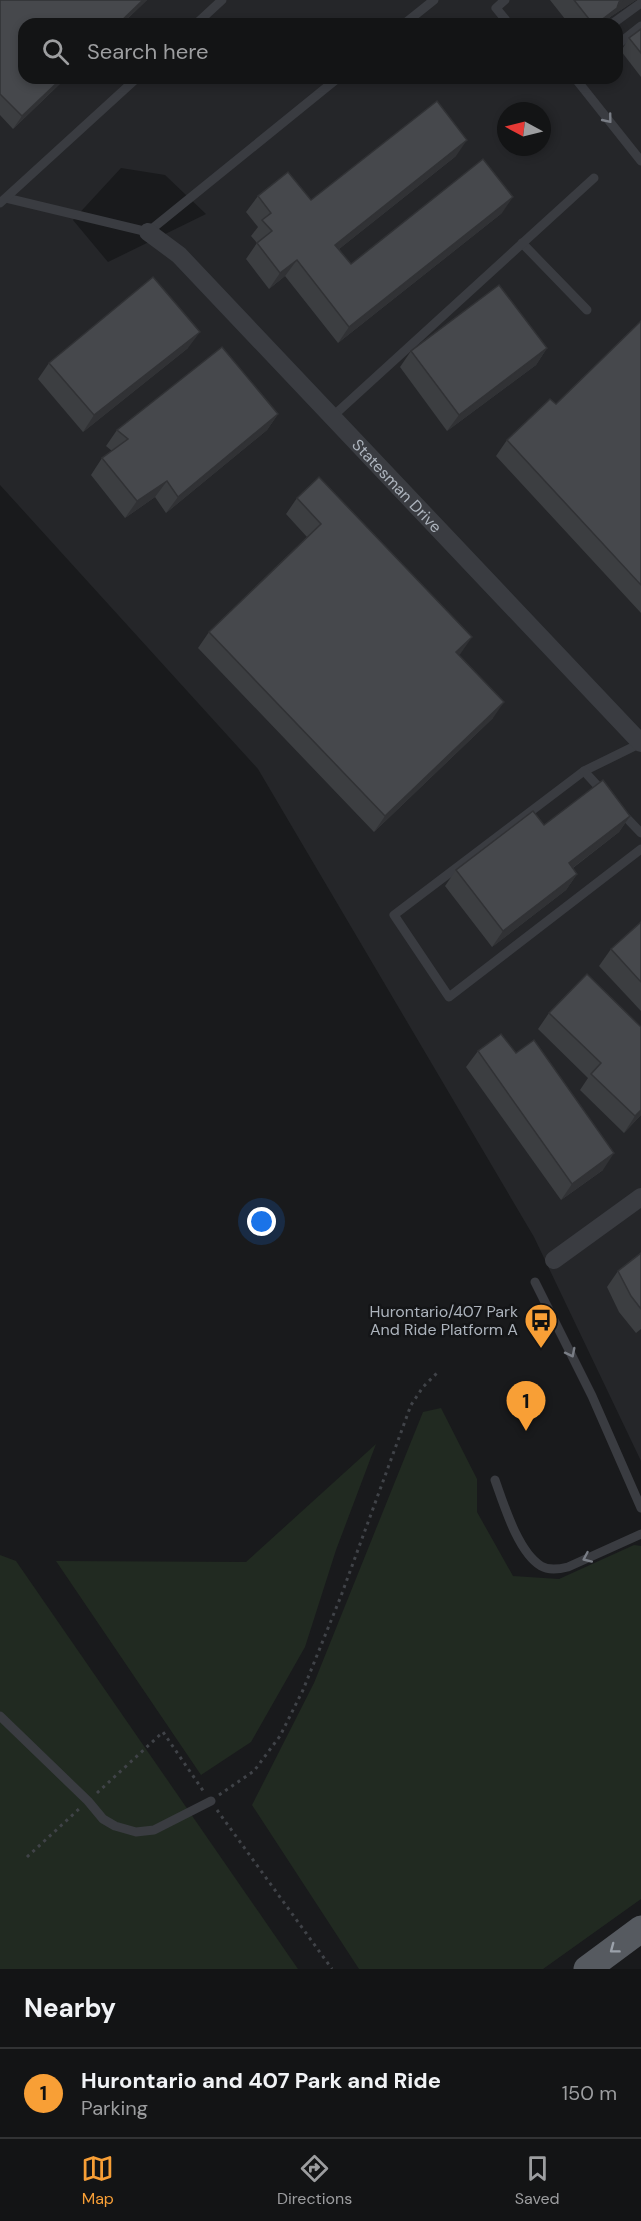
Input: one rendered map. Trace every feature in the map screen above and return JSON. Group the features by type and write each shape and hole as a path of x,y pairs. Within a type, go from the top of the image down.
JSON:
{"main road":[{"path":"587,1969 641,1929"}],"street":[{"name":"Statesman Drive","path":"148,232 179,255 641,743"},
{"path":"554,1260 641,1197"}],"lane":[{"path":"202,18 222,0"},
{"path":"412,18 434,0"},
{"path":"504,18 496,8 505,0"},
{"path":"620,18 641,3"},
{"path":"623,40 641,26"},
{"path":"3,201 130,84"},
{"path":"3,201 148,232 331,84"},
{"path":"580,84 641,161"},
{"path":"332,417 594,178"},
{"path":"522,243 587,310"},
{"path":"641,743 584,771 394,915 449,997 641,849"},
{"path":"584,771 641,833"},
{"path":"535,1282 592,1396 641,1508"},
{"path":"495,1480 526,1551 542,1567 556,1570 568,1566 641,1534"},
{"path":"0,1716 88,1801 103,1819 115,1826 136,1832 154,1830 211,1801"}],"path":[{"path":"211,1801 254,1771 280,1736 303,1690 341,1596 411,1405 436,1373"},
{"path":"27,1857 163,1732 332,1969"}],"shaded area":[{"path":"0,0 641,0 641,1461 534,1237 258,769 0,485","holes":["121,168 165,175 206,214 108,262 73,220"]},
{"path":"441,1408 477,1479 477,1512 513,1576 559,1579 634,1545 641,1546 641,1899 543,1969 359,1969 252,1805 314,1683 423,1412"},
{"path":"376,1444 336,1550 305,1647 251,1742 201,1775 56,1561 246,1562"},
{"path":"0,1555 16,1561 298,1969 0,1969"}],"building":[{"path":"0,0 143,0 124,18 18,18 18,84 56,84 22,116 0,94"},
{"path":"574,0 623,0 604,18 588,18"},
{"path":"641,29 641,53 629,38"},
{"path":"437,101 467,140 335,245 351,264 483,159 513,197 349,327 297,260 280,273 257,243 272,231 262,220 271,213 258,196 288,172 311,200"},
{"path":"153,277 200,332 94,415 49,363"},
{"path":"499,285 547,348 459,415 411,351"},
{"path":"641,321 641,585 507,440 550,399 556,404"},
{"path":"222,347 278,414 178,497 167,481 137,501 102,458 128,439 117,430"},
{"path":"319,477 472,637 456,652 504,702 385,816 209,632 321,524 297,498"},
{"path":"603,780 630,816 569,863 577,874 503,931 456,870 533,811 544,825"},
{"path":"641,922 641,982 611,949"},
{"path":"587,974 641,1027 641,1110 635,1116 591,1074 601,1063 549,1013"},
{"path":"501,1034 516,1053 534,1040 614,1153 572,1184 478,1051"},
{"path":"641,1253 641,1309 631,1296 618,1271"}],"place":[{"name":"Hurontario/407 Park And Ride Platform A","path":"541,1349"},
{"name":"Hurontario and 407 Park and Ride","path":"526,1431"}]}
